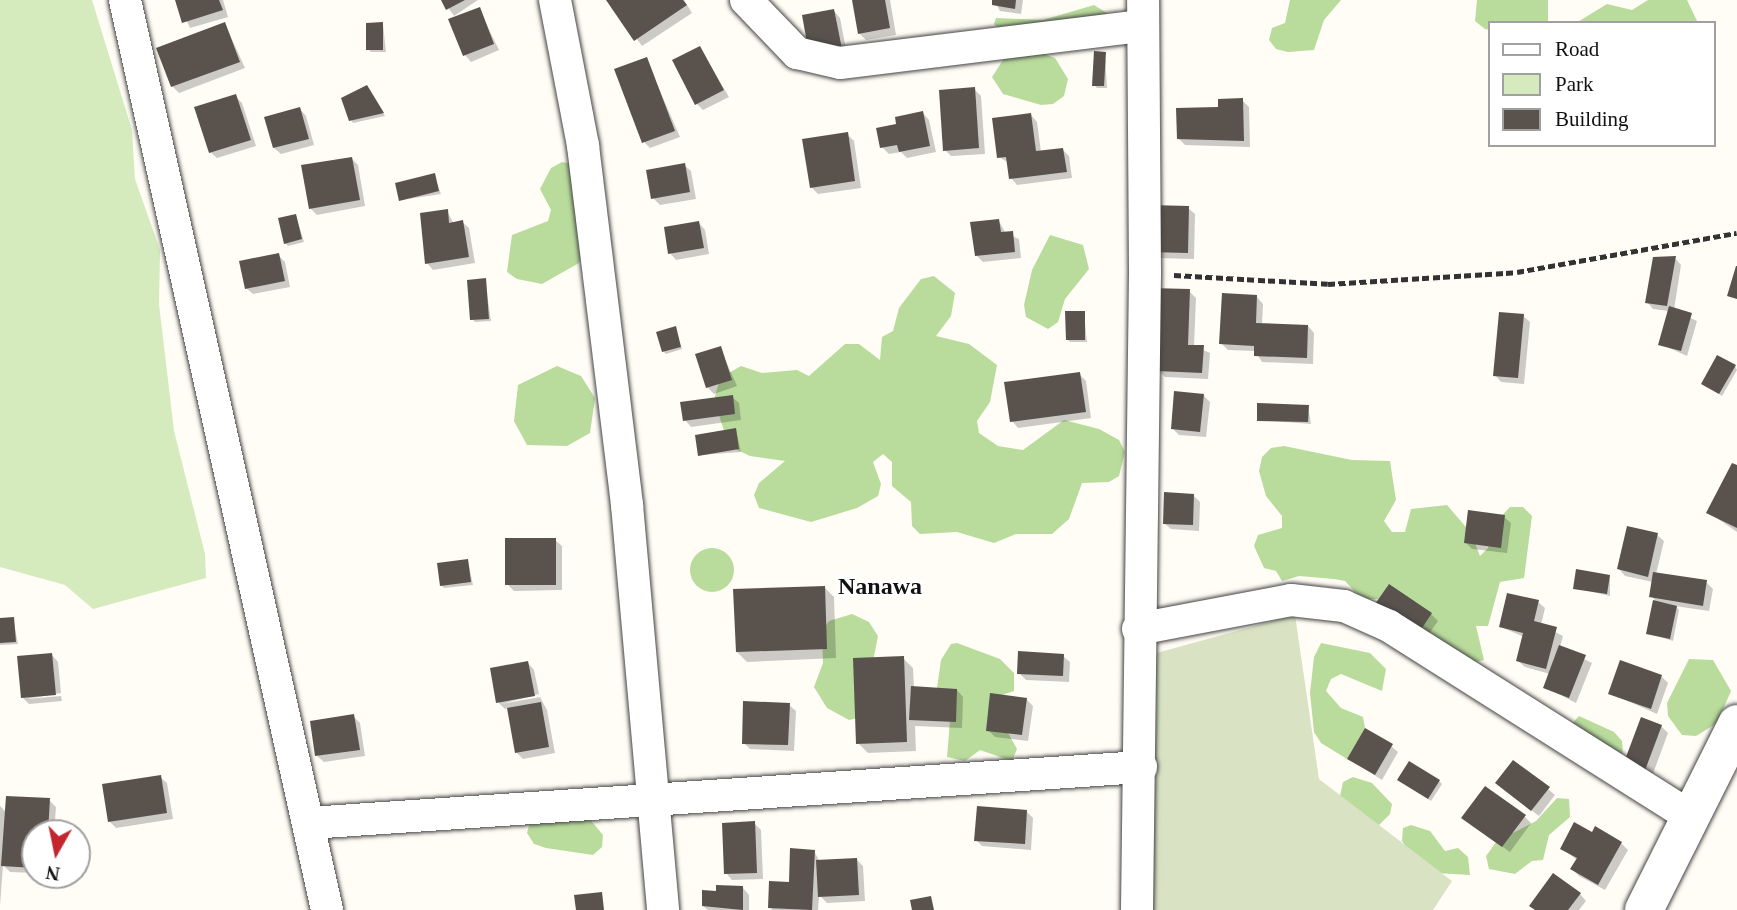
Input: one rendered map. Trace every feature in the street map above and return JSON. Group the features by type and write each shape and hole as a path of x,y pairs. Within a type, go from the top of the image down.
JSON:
{"street":[{"path":"125,0 327,910"},
{"path":"555,0 586,174 627,505 663,910"},
{"path":"746,0 797,53 841,62 1142,13 1145,273 1138,629 1141,767 1137,910"},
{"path":"1138,629 1291,600 1344,606 1388,626 1691,817"},
{"path":"1644,910 1737,724"},
{"path":"309,823 1141,767"}],"path":[{"path":"1145,273 1328,284 1517,272 1737,233"}],"green space":[{"path":"0,0 92,0 132,130 135,179 160,250 159,304 174,431 205,554 206,578 93,609 65,585 0,567"},
{"path":"1290,0 1341,0 1324,20 1314,50 1288,52 1276,49 1269,40 1272,28 1285,23"},
{"path":"1477,0 1548,0 1548,21 1488,21 1488,30 1475,21"},
{"path":"1648,0 1687,0 1697,21 1579,21 1607,4 1632,10"},
{"path":"1094,5 1113,17 998,28 994,24 996,18 1043,20"},
{"path":"1033,50 1055,58 1068,79 1064,96 1053,104 1041,105 1003,94 992,77 1005,57"},
{"path":"562,162 588,167 585,251 579,263 542,284 517,279 507,272 512,235 548,221 551,210 540,189 551,168"},
{"path":"1050,235 1083,245 1089,269 1065,299 1058,322 1048,329 1026,317 1024,305 1032,270"},
{"path":"934,276 955,293 951,316 936,336 969,344 997,365 990,402 977,421 979,433 998,446 1023,450 1064,420 1099,429 1119,440 1125,452 1119,476 1109,482 1082,483 1069,519 1052,534 1016,534 994,543 957,532 920,534 912,526 911,502 892,486 892,462 883,454 873,462 881,484 878,496 857,508 811,522 759,508 754,495 759,483 785,461 750,456 729,446 714,400 720,378 741,366 762,373 797,370 809,376 845,344 859,344 880,360 882,337 893,331 899,308 921,279"},
{"path":"557,366 581,376 595,398 590,433 567,446 527,445 514,421 518,385"},
{"path":"1284,446 1352,460 1390,461 1396,500 1384,521 1392,532 1405,532 1411,509 1447,505 1471,533 1480,556 1488,548 1493,525 1510,507 1523,507 1532,516 1524,578 1500,582 1488,626 1476,626 1484,660 1453,667 1396,599 1362,599 1345,581 1334,579 1299,576 1282,581 1276,571 1264,568 1254,546 1258,535 1282,528 1282,516 1266,496 1259,471 1262,457 1271,448"},
{"path":"712,548 727,555 734,570 727,585 712,592 697,585 690,570 697,555"},
{"path":"852,614 869,622 878,636 862,717 849,720 827,708 814,687 823,663 822,631 829,621"},
{"path":"1295,615 1319,779 1452,881 1433,910 1130,910 1131,660"},
{"path":"957,643 1000,659 1014,673 1014,691 1002,695 1008,733 1017,749 1012,761 980,750 965,761 947,757 951,708 937,688 941,660 951,644"},
{"path":"1321,643 1370,653 1386,669 1382,691 1341,674 1331,679 1326,691 1341,708 1363,717 1365,728 1359,755 1347,759 1321,743 1314,732 1310,693 1314,657"},
{"path":"1689,659 1713,660 1731,691 1717,723 1696,736 1682,735 1668,716 1667,703"},
{"path":"1579,716 1614,732 1622,741 1623,755 1571,725"},
{"path":"1353,777 1372,783 1392,804 1390,814 1379,825 1338,806 1343,782"},
{"path":"1557,798 1569,799 1570,817 1549,835 1543,860 1532,861 1515,874 1489,869 1486,856 1497,841 1536,821"},
{"path":"588,817 603,835 602,847 593,855 534,844 527,833 530,822"},
{"path":"1411,825 1430,831 1445,851 1458,848 1468,857 1470,875 1436,873 1414,859 1402,841 1403,828"}],"building":[{"path":"175,0 219,0 223,10 182,23"},
{"path":"441,0 465,0 446,10"},
{"path":"606,0 683,0 687,5 634,41"},
{"path":"852,0 885,0 890,28 858,34"},
{"path":"992,0 1016,0 1015,9 992,5"},
{"path":"480,7 494,44 463,56 448,19"},
{"path":"834,9 842,49 809,54 802,15"},
{"path":"225,22 240,62 171,87 156,48"},
{"path":"383,22 383,50 366,50 366,23"},
{"path":"700,46 724,90 695,105 672,60"},
{"path":"1094,51 1106,52 1104,86 1092,86"},
{"path":"647,57 675,131 642,143 614,69"},
{"path":"367,85 384,113 349,121 341,98"},
{"path":"975,87 979,148 943,151 939,90"},
{"path":"236,94 251,140 209,153 194,107"},
{"path":"1243,98 1244,141 1177,139 1176,108 1218,107 1218,99"},
{"path":"300,107 309,139 273,148 264,117"},
{"path":"923,111 930,146 899,152 897,145 880,148 876,128 896,124 895,117"},
{"path":"1031,113 1036,151 1063,148 1067,172 1009,179 1006,157 997,158 992,118"},
{"path":"848,132 855,181 810,188 802,139"},
{"path":"352,157 360,200 309,209 301,165"},
{"path":"685,163 690,192 651,199 646,170"},
{"path":"435,173 439,191 399,201 395,183"},
{"path":"1149,205 1189,206 1188,253 1148,252"},
{"path":"448,209 449,223 463,220 469,257 425,264 420,213"},
{"path":"296,214 302,239 284,244 278,218"},
{"path":"999,219 1001,232 1013,231 1015,252 975,256 970,222"},
{"path":"699,221 704,248 668,254 664,227"},
{"path":"279,253 285,281 245,289 239,261"},
{"path":"1676,256 1667,306 1645,303 1653,257"},
{"path":"1737,266 1737,299 1727,296"},
{"path":"486,278 489,319 470,320 467,280"},
{"path":"1149,288 1190,289 1188,345 1204,345 1202,373 1157,371"},
{"path":"1222,293 1257,295 1256,323 1308,325 1307,358 1254,356 1254,346 1219,344"},
{"path":"1669,306 1692,313 1681,351 1658,345"},
{"path":"1065,311 1085,311 1085,340 1066,340"},
{"path":"1499,312 1524,314 1518,378 1493,376"},
{"path":"676,326 681,347 662,352 656,332"},
{"path":"721,346 732,380 706,388 695,354"},
{"path":"1717,355 1736,365 1719,394 1701,384"},
{"path":"1080,372 1086,412 1010,422 1004,382"},
{"path":"1174,391 1204,394 1200,432 1171,429"},
{"path":"733,395 735,414 683,421 680,402"},
{"path":"1257,403 1309,405 1308,422 1257,421"},
{"path":"736,428 739,449 698,456 695,435"},
{"path":"1732,463 1737,465 1737,528 1706,513"},
{"path":"1164,492 1194,494 1193,525 1163,524"},
{"path":"1468,510 1505,515 1501,548 1464,543"},
{"path":"1627,526 1658,533 1648,577 1617,569"},
{"path":"505,538 556,538 556,585 505,585"},
{"path":"468,559 471,582 440,586 437,563"},
{"path":"1576,569 1610,575 1607,594 1573,589"},
{"path":"1653,572 1707,580 1703,606 1649,597"},
{"path":"1389,584 1432,613 1416,637 1373,607"},
{"path":"825,586 827,649 736,652 733,589"},
{"path":"1507,593 1539,600 1534,621 1557,627 1546,669 1516,661 1523,633 1499,627"},
{"path":"1653,600 1677,606 1670,639 1646,634"},
{"path":"14,617 16,642 0,643 0,618"},
{"path":"1559,645 1586,655 1569,698 1543,688"},
{"path":"1018,651 1064,654 1063,676 1017,674"},
{"path":"52,653 56,695 21,698 17,656"},
{"path":"904,656 907,742 856,744 853,658"},
{"path":"1620,660 1662,675 1651,709 1608,694"},
{"path":"528,661 535,696 496,703 490,668"},
{"path":"911,686 957,689 956,722 909,720"},
{"path":"990,693 1027,698 1022,735 986,731"},
{"path":"743,701 790,703 788,745 742,744"},
{"path":"541,702 549,747 515,753 507,708"},
{"path":"354,714 360,750 315,756 310,721"},
{"path":"1641,717 1662,725 1644,773 1623,765"},
{"path":"1365,728 1393,744 1375,775 1347,759"},
{"path":"1513,760 1550,787 1531,811 1495,783"},
{"path":"1409,761 1440,780 1428,799 1397,780"},
{"path":"161,775 167,813 108,822 102,784"},
{"path":"1485,786 1526,815 1502,847 1461,818"},
{"path":"6,796 50,798 49,819 21,819 21,867 1,866"},
{"path":"977,806 1027,810 1025,844 974,841"},
{"path":"755,821 757,873 724,874 722,823"},
{"path":"1574,822 1592,832 1595,826 1622,842 1598,885 1570,869 1577,858 1560,849"},
{"path":"790,848 815,850 812,910 768,908 769,881 789,882"},
{"path":"857,858 859,895 818,897 816,860"},
{"path":"1553,873 1581,893 1568,910 1535,910 1529,906"},
{"path":"716,885 743,886 743,910 702,906 702,890 716,891"},
{"path":"602,892 604,910 576,910 574,895"},
{"path":"931,896 934,910 912,910 910,900"}],"district":[{"name":"Nanawa","path":"880,587"}]}
